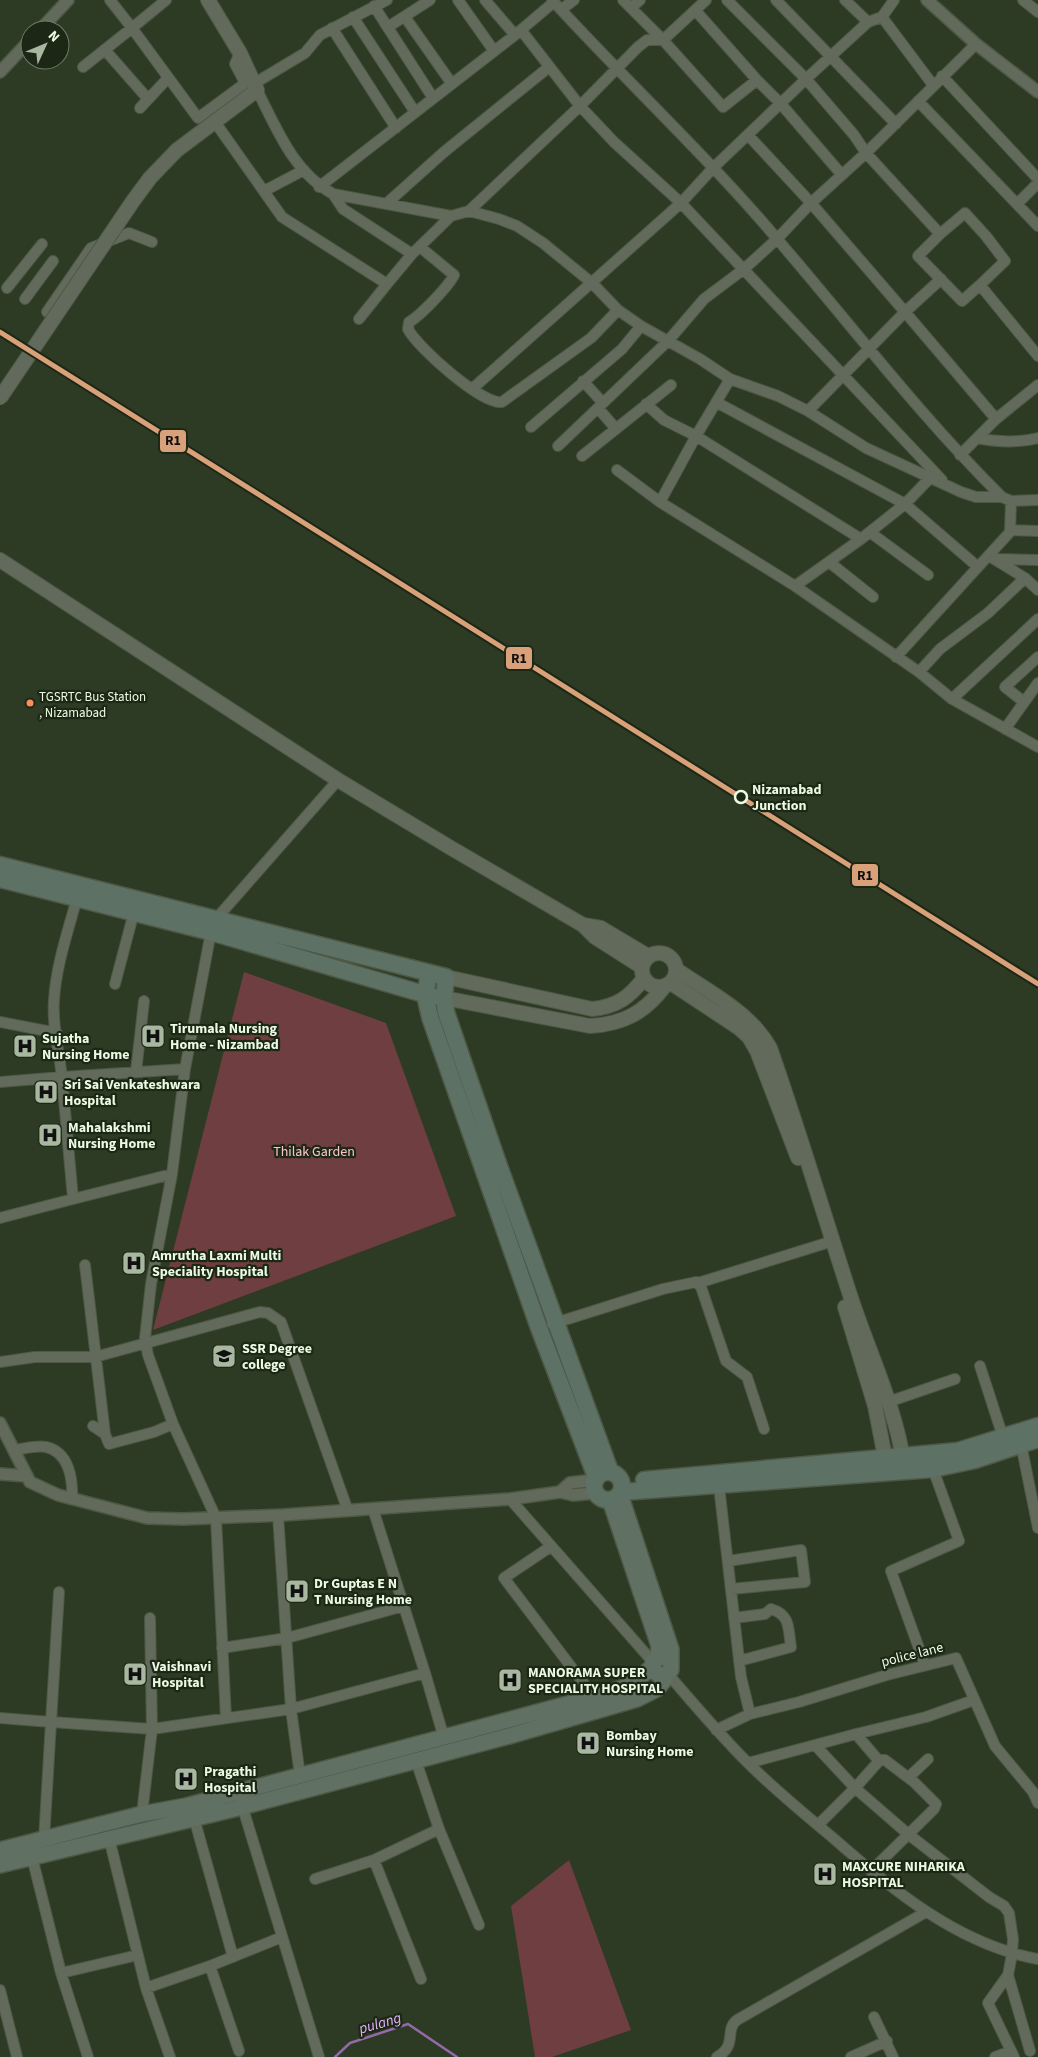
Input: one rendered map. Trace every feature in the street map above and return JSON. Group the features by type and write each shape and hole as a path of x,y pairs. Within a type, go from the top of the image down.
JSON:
{"highway":[{"path":"0,865 214,926 425,995 444,998"},
{"path":"0,879 134,912 214,926 446,977 444,998 446,1012 557,1322 609,1486"},
{"path":"429,974 425,995 433,1026 539,1328 609,1486"},
{"path":"609,1486 719,1486 886,1466 958,1451 1038,1426"},
{"path":"904,1463 933,1469 975,1460 1038,1438"},
{"path":"609,1486 886,1466"}],"main road":[{"path":"0,398 150,178 177,150 256,87 240,54 208,0"},
{"path":"0,560 338,780 583,925 601,928 645,967 649,984 656,987 667,985 739,1028 749,1037 757,1051 852,1300 888,1402 904,1463"},
{"path":"444,998 590,1026 604,1025 637,1014 649,1005 675,977 677,970 675,962 670,956 663,952 655,953 645,967 635,990 619,1003 606,1008 592,1009 446,977"},
{"path":"677,970 753,1023 763,1035 770,1048 829,1241 875,1406 886,1466"},
{"path":"0,1850 142,1814 186,1806 594,1698 631,1685 661,1666 672,1656 609,1486"},
{"path":"0,1866 416,1761 636,1699 657,1689 663,1682 661,1666"}],"street":[{"path":"49,20 68,0"},
{"path":"110,0 196,117 199,117 244,84 235,64 240,54"},
{"path":"83,67 166,0"},
{"path":"387,0 317,37 305,52 256,87 294,160 320,187 333,194 451,216 469,212 499,219 517,226 543,243 592,283 618,310 641,326 730,379 778,396 808,411 866,448 948,486 976,497 1038,500"},
{"path":"388,28 430,0"},
{"path":"458,0 494,51"},
{"path":"485,0 549,66 580,106 614,142 681,203 948,486"},
{"path":"320,187 556,4 574,0"},
{"path":"623,0 663,40 723,107 756,80"},
{"path":"631,8 640,0"},
{"path":"469,212 580,106 617,66 646,40 663,40 706,0"},
{"path":"727,0 806,79 854,134 866,153 940,234"},
{"path":"776,0 896,124"},
{"path":"845,0 868,22"},
{"path":"472,389 681,203 713,168 806,79 868,22 882,17 894,0"},
{"path":"927,0 976,44 1038,92"},
{"path":"1024,0 1038,12"},
{"path":"556,4 713,168 777,239 867,348 960,455 1007,499 1011,530 992,557 978,568 896,657"},
{"path":"374,6 433,98"},
{"path":"695,10 756,80 781,104 842,175"},
{"path":"353,17 416,112"},
{"path":"405,17 452,84"},
{"path":"882,17 934,85"},
{"path":"332,28 396,128"},
{"path":"558,446 668,341 704,299 744,269 777,239 810,203 866,153 976,44"},
{"path":"105,50 148,99"},
{"path":"0,72 20,51"},
{"path":"386,204 444,152 549,66"},
{"path":"942,76 1038,179"},
{"path":"140,108 168,78"},
{"path":"918,101 1038,226"},
{"path":"214,122 282,217 387,284"},
{"path":"748,135 810,203 996,419"},
{"path":"264,191 304,170"},
{"path":"1017,204 1038,183"},
{"path":"333,194 343,209 412,254"},
{"path":"965,213 1005,261 962,301 918,256 940,234 965,213"},
{"path":"359,319 412,254 451,216"},
{"path":"47,312 90,248 129,233 152,242"},
{"path":"7,288 42,244"},
{"path":"420,247 454,275 426,307 409,322 408,329 449,373 492,401 502,402 591,338 618,310"},
{"path":"25,299 53,260"},
{"path":"808,411 867,348 941,279"},
{"path":"980,285 1038,356"},
{"path":"532,427 622,349 641,326"},
{"path":"660,502 730,379"},
{"path":"583,381 616,429"},
{"path":"582,456 671,385"},
{"path":"960,455 996,419 1038,385"},
{"path":"716,402 905,504 978,568"},
{"path":"646,404 664,420 696,436 860,539"},
{"path":"977,438 996,442 1027,441 1038,438"},
{"path":"617,470 660,502 795,586 920,672 952,699 1004,730 1038,747"},
{"path":"795,586 871,533 905,504 931,477"},
{"path":"1011,530 1038,531"},
{"path":"871,533 928,575"},
{"path":"992,557 1038,560"},
{"path":"992,557 1025,578 1038,590"},
{"path":"829,562 873,597"},
{"path":"920,672 940,649 988,613 1025,578"},
{"path":"952,699 1038,619"},
{"path":"1024,702 1006,687 1038,657"},
{"path":"1004,730 1038,683"},
{"path":"226,1718 216,1518 173,1424 148,1355 146,1343 151,1284 172,1174 185,1069 214,926 338,780"},
{"path":"73,1199 62,1077 54,1020 56,981 77,898"},
{"path":"115,984 134,912"},
{"path":"136,1072 144,1001"},
{"path":"0,1022 57,1033"},
{"path":"0,1082 185,1069"},
{"path":"0,1218 172,1174"},
{"path":"539,1328 663,1289 694,1282 698,1283 829,1241"},
{"path":"85,1265 94,1357 105,1434 109,1444 154,1432 173,1424"},
{"path":"698,1283 726,1361 747,1377 764,1429"},
{"path":"0,1362 35,1357 94,1357 260,1312 268,1313 281,1322 348,1510"},
{"path":"980,1366 1003,1437"},
{"path":"888,1402 955,1379"},
{"path":"0,1423 30,1482 58,1495 147,1518 216,1518 373,1509 510,1499 560,1492 573,1495 609,1486"},
{"path":"93,1426 105,1434"},
{"path":"1020,1444 1038,1528"},
{"path":"14,1450 47,1447 60,1456 72,1475 72,1499"},
{"path":"925,1665 891,1571 959,1541 933,1469"},
{"path":"0,1474 27,1476"},
{"path":"719,1486 741,1677 750,1714"},
{"path":"510,1499 550,1547 661,1666 716,1730 748,1763 818,1826 871,1871 926,1912 996,1948 1012,1954 1038,1959"},
{"path":"373,1509 426,1673 444,1738"},
{"path":"278,1515 291,1709 300,1776"},
{"path":"550,1547 504,1578 594,1698"},
{"path":"728,1561 801,1550 804,1582 731,1589"},
{"path":"44,1840 59,1592"},
{"path":"222,1648 287,1638 404,1606"},
{"path":"734,1618 765,1614 771,1608 780,1611 787,1618 791,1647 739,1661"},
{"path":"142,1814 152,1729 150,1618"},
{"name":"police lane","path":"716,1730 750,1714 956,1658 995,1746 1033,1792 1038,1803"},
{"path":"0,1718 152,1729 291,1709 426,1673"},
{"path":"748,1763 926,1717 974,1700"},
{"path":"856,1734 878,1760 885,1760 914,1782 936,1804 934,1809 871,1871"},
{"path":"815,1745 855,1788 908,1834 989,1897 1004,1906 1009,1913 1014,1938 1008,1975 988,2003 1013,2054 996,2057"},
{"path":"906,1776 913,1775 928,1759"},
{"path":"818,1826 855,1788 878,1760"},
{"path":"416,1761 440,1829 479,1925"},
{"path":"238,1792 320,2057"},
{"path":"194,1818 233,1958"},
{"path":"315,1879 374,1860 440,1829"},
{"path":"109,1838 146,1988 170,2057"},
{"path":"32,1857 61,1972 88,2057"},
{"path":"374,1860 422,1978"},
{"path":"717,2057 729,2046 732,2026 737,2020 926,1912"},
{"path":"146,1988 233,1958 282,1938"},
{"path":"61,1972 138,1955"},
{"path":"210,1966 238,2052"},
{"path":"1008,1975 1030,2051"},
{"path":"0,1990 17,2057"},
{"path":"874,2017 893,2057"},
{"path":"851,2057 887,2041"}],"green space":[{"name":"Thilak Garden","path":"244,972 386,1023 456,1216 153,1330"},
{"path":"569,1860 631,2030 552,2057 535,2057 511,1906"}],"waterway":[{"name":"pulang","path":"335,2057 350,2043 408,2024 457,2057"}],"transit line":[{"name":"R1","path":"0,332 1038,984"}],"place":[{"name":"TGSRTC Bus Station , Nizamabad","path":"30,703"},
{"name":"Nizamabad Junction","path":"741,797"},
{"name":"Tirumala Nursing Home - Nizambad","path":"153,1036"},
{"name":"Sujatha Nursing Home","path":"25,1046"},
{"name":"Sri Sai Venkateshwara Hospital","path":"46,1092"},
{"name":"Mahalakshmi Nursing Home","path":"50,1135"},
{"name":"Amrutha Laxmi Multi Speciality Hospital","path":"134,1263"},
{"name":"SSR Degree college","path":"224,1356"},
{"name":"Dr Guptas E N T Nursing Home","path":"297,1591"},
{"name":"Vaishnavi Hospital","path":"135,1674"},
{"name":"MANORAMA SUPER SPECIALITY HOSPITAL","path":"510,1680"},
{"name":"Bombay Nursing Home","path":"588,1743"},
{"name":"Pragathi Hospital","path":"186,1779"},
{"name":"MAXCURE NIHARIKA HOSPITAL","path":"825,1874"}]}
